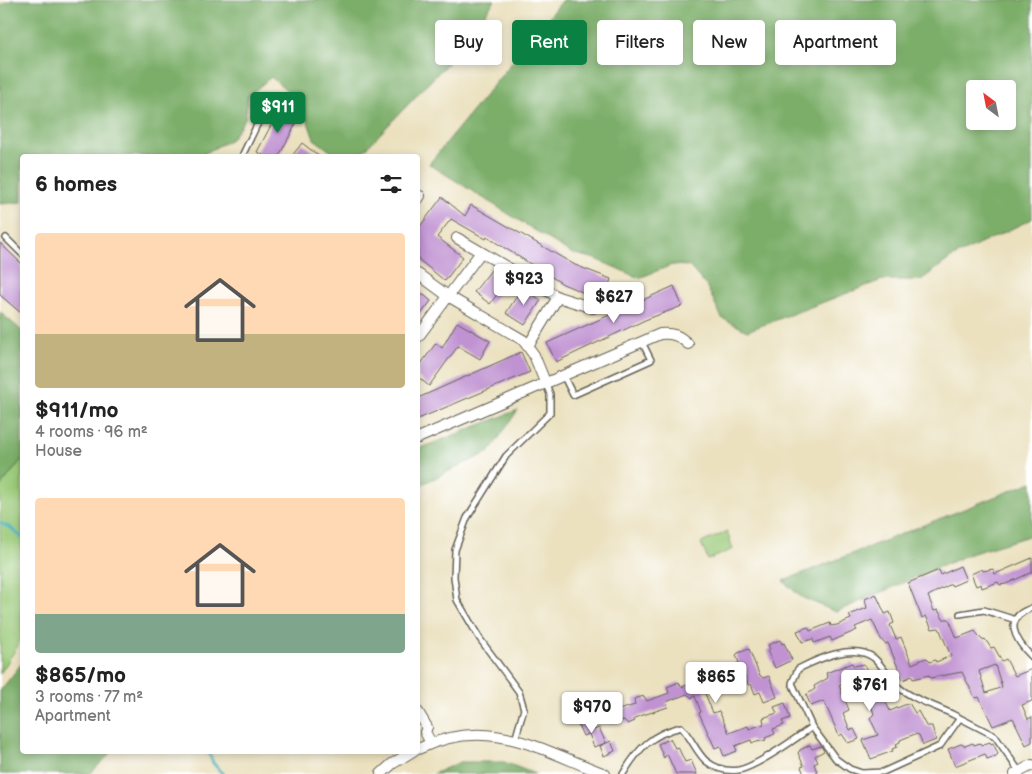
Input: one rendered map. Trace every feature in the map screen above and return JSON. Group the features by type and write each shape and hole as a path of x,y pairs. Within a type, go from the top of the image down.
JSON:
{"street":[{"path":"457,238 558,297 593,308"},
{"path":"420,334 481,252"},
{"path":"420,275 448,296 523,340 528,346 546,382"},
{"path":"528,346 558,297"},
{"path":"420,437 660,334 670,333 682,337 688,344"},
{"path":"420,715 427,726 421,732 431,743"},
{"path":"420,748 452,736 491,734 515,740 605,774"},
{"path":"381,774 392,764 408,754"},
{"path":"1017,773 1032,765"}],"lane":[{"path":"244,154 269,100"},
{"path":"6,238 20,252"},
{"path":"563,375 573,395 651,360 642,342"},
{"path":"515,740 524,708 519,692 480,639 457,600 454,577 455,550 467,518 506,456 550,413 550,394 546,382"},
{"path":"1032,608 1023,611 1016,620 1014,631 1032,657"},
{"path":"960,614 984,610 1016,620"},
{"path":"960,718 940,746 883,772 862,773 850,769 836,759 812,727 792,683 798,669 809,663 837,654 856,651 872,657 896,685 906,692 960,718 996,736 1017,773"},
{"path":"623,774 636,752 653,738 668,730 681,727 688,734 705,760 720,769 739,770 770,755 812,727"}],"green space":[{"path":"12,0 495,0 481,20 435,20 435,65 446,65 361,154 334,154 314,139 301,102 271,77 248,96 245,119 231,139 204,154 20,154 20,202 0,204 0,5"},
{"path":"563,0 1032,0 1032,219 951,258 921,280 882,280 747,331 722,318 707,287 689,266 672,265 639,278 596,259 571,253 429,164 512,62 512,65 587,65 587,20 547,20"},
{"path":"0,312 20,329 20,462 0,487"},
{"path":"518,410 489,452 420,485 420,448"},
{"path":"20,462 20,642 0,674 0,487"},
{"path":"1032,482 1032,535 967,555 836,612 801,597 783,581"},
{"path":"727,532 733,549 708,560 701,543"},
{"path":"20,666 20,754 110,754 90,774 0,774 0,691"},
{"path":"460,762 504,762 535,774 433,774"}],"building":[{"path":"280,108 299,118 280,154 261,154 257,152"},
{"path":"302,143 316,154 294,154"},
{"path":"442,197 465,216 471,205 575,265 611,279 609,285 614,290 608,303 563,284 487,237 486,239 451,219 437,237 463,257 445,281 420,261 420,226"},
{"path":"0,243 20,262 20,312 0,295"},
{"path":"492,269 508,280 490,304 474,292"},
{"path":"674,286 682,306 645,320 556,362 547,343"},
{"path":"522,288 541,300 525,325 506,313"},
{"path":"420,292 431,301 420,315"},
{"path":"457,322 490,341 480,359 458,346 429,386 420,379 420,365 436,343 442,348"},
{"path":"521,352 530,372 420,418 420,397"},
{"path":"1032,558 1032,572 1006,584 1000,585 998,582 982,588 981,584 976,586 971,574 982,569 983,571 993,569 995,574"},
{"path":"960,566 966,580 952,586 951,584 928,596 934,611 938,610 943,619 949,619 957,638 975,631 982,640 985,639 991,648 994,647 1002,661 1006,659 1015,676 1032,669 1032,701 1022,705 1028,719 1032,717 1032,742 1026,745 1013,718 993,726 979,697 975,698 962,672 930,678 929,675 913,679 912,676 903,680 888,643 885,644 881,639 872,620 855,627 857,630 832,641 830,637 814,643 813,639 802,642 797,631 808,627 810,631 830,623 831,626 837,625 851,619 849,615 867,608 865,599 876,594 885,614 890,612 894,623 890,625 896,639 901,637 912,664 926,658 930,662 935,660 936,662 951,656 939,628 932,629 926,616 922,618 908,583 939,570 941,575","holes":["995,665 1002,687 986,693 979,671"]},
{"path":"780,640 782,644 784,643 792,660 775,668 767,650 770,649 768,645"},
{"path":"749,649 759,674 763,678 769,676 777,697 764,702 760,692 755,694 751,684 748,685 745,675 704,691 713,713 719,711 729,733 748,726 749,729 764,724 763,718 777,713 774,707 785,703 790,718 782,721 784,725 773,729 775,734 765,738 766,740 752,743 751,740 735,746 737,751 724,756 720,746 715,748 699,713 701,712 695,696 692,698 687,694 666,702 668,707 640,716 628,724 624,720 609,724 605,714 635,705 634,699 644,696 647,701 669,693 667,687 679,682 681,687 695,682 694,679 699,677 699,671 709,667 712,673 739,663 736,655"},
{"path":"852,663 854,666 864,664 878,694 881,693 890,711 909,703 915,713 918,711 926,726 932,726 936,740 923,745 919,735 915,734 900,740 896,744 897,747 892,749 893,751 871,759 863,740 878,735 870,718 874,714 869,699 865,701 857,675 839,685 849,710 843,713 850,730 854,729 859,739 848,743 842,734 839,736 824,701 811,706 806,695 815,689 814,686 828,678 826,673"},
{"path":"589,720 594,730 599,728 606,743 594,747 589,734 583,736 578,725"},
{"path":"670,739 675,748 678,747 685,762 691,760 697,774 676,774 667,754 664,758 658,744"},
{"path":"611,741 615,751 604,756 600,746"},
{"path":"990,742 991,744 993,743 998,754 996,756 987,759 985,754 955,766 948,749 961,744 965,746 980,743 981,745"},
{"path":"810,745 812,749 821,746 824,751 815,756 818,762 814,764 818,774 804,774 801,767 804,766 798,753"}],"waterway":[{"path":"0,523 11,528 20,536"},
{"path":"209,754 213,763 223,774"}]}
